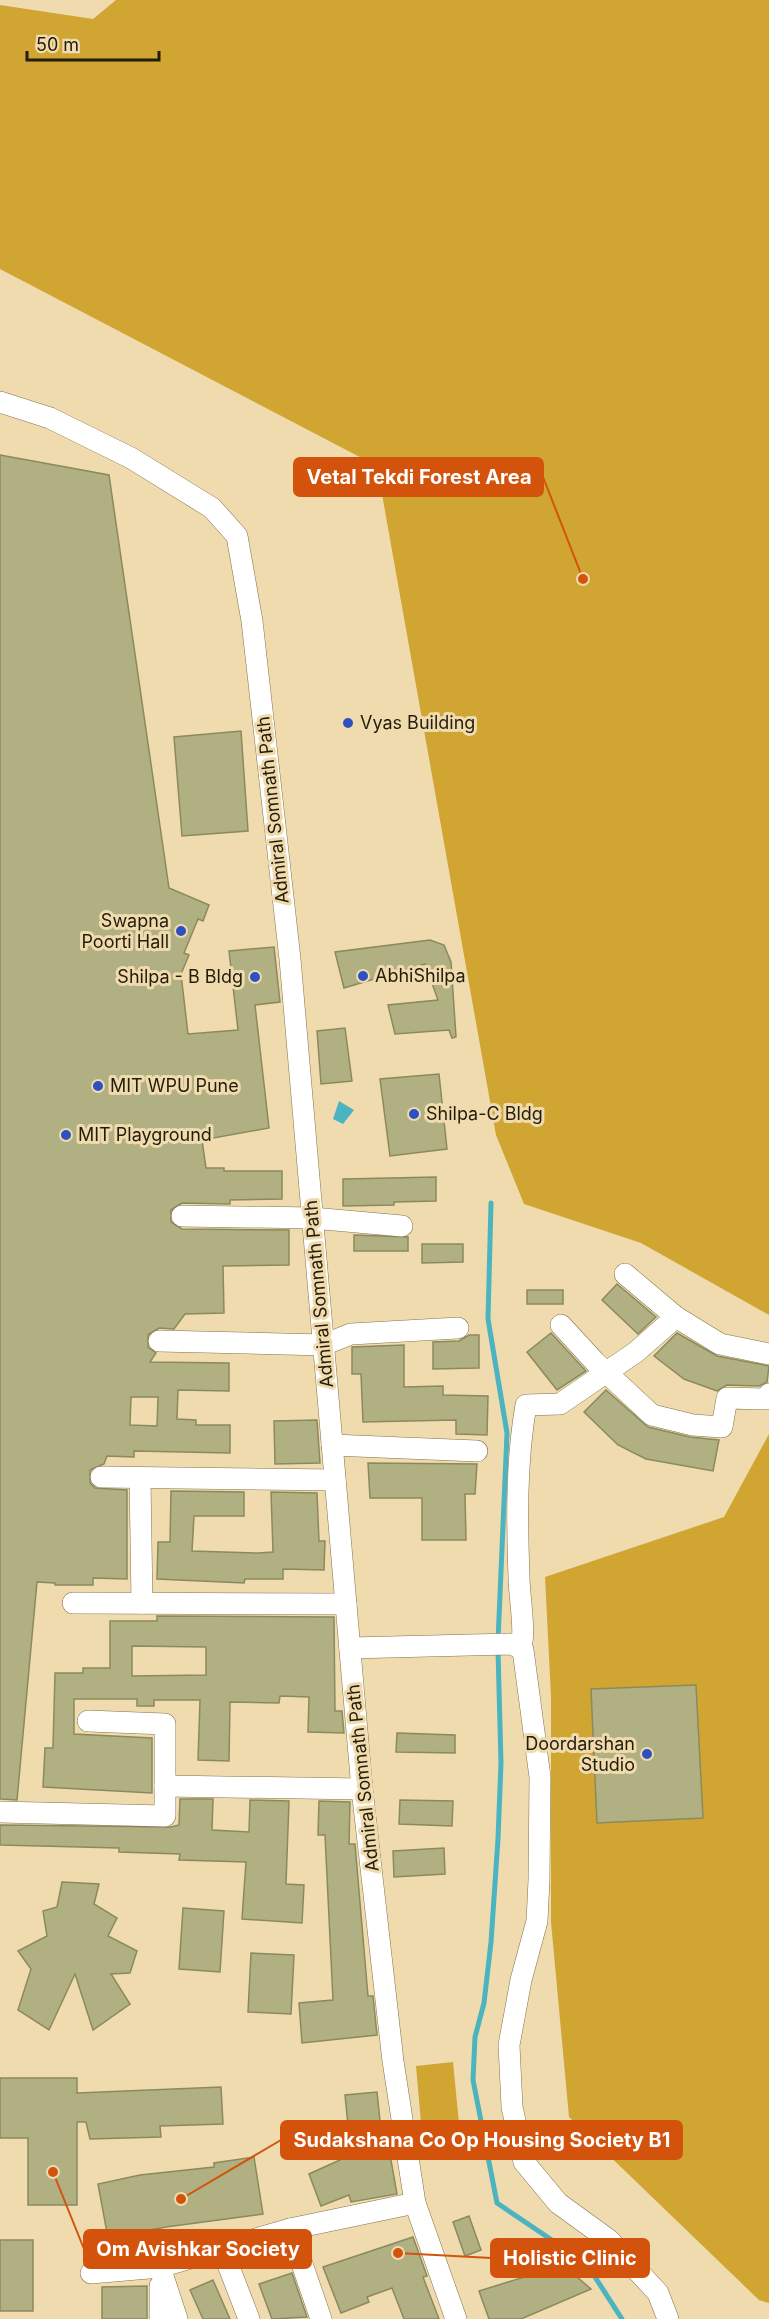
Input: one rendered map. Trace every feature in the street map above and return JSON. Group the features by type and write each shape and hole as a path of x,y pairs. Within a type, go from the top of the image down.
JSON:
{"street":[{"name":"Admiral Somnath Path","path":"0,402 50,418 131,458 212,508 237,536 252,621 283,899 362,1789 392,2049 415,2203 456,2319"},
{"path":"182,1216 312,1218 402,1226"},
{"path":"625,1274 676,1317 720,1344 769,1354"},
{"path":"350,1648 514,1644 523,1639 519,1605 519,1516 520,1442 526,1406 560,1404 636,1352 676,1317"},
{"path":"561,1325 652,1415 693,1425 722,1427 727,1398 761,1401 768,1399 769,1394"},
{"path":"159,1341 324,1345 351,1334 458,1328"},
{"path":"332,1445 477,1451"},
{"path":"101,1477 335,1480"},
{"path":"140,1478 142,1604"},
{"path":"73,1603 346,1604"},
{"path":"514,1644 524,1653 540,1777 537,1921 521,1980 509,2045 512,2107 524,2162 558,2203 609,2240 658,2293 668,2319"},
{"path":"0,1812 165,1816 165,1724 88,1721"},
{"path":"165,1786 362,1789"},
{"path":"91,2273 160,2267 290,2229 415,2203"},
{"path":"290,2229 321,2319"},
{"path":"222,2249 249,2319"},
{"path":"160,2267 160,2319"},
{"path":"160,2267 177,2319"}],"shaded area":[{"path":"116,0 769,0 769,1315 641,1243 524,1204 496,1135 377,466 0,269 0,5 93,19"},
{"path":"769,1434 769,2303 759,2300 569,2117 551,1922 551,1697 545,1577 724,1517"},
{"path":"453,2062 462,2154 424,2157 416,2066"}],"water":[{"path":"339,1101 354,1110 343,1124 333,1119"}],"building":[{"name":"MIT WPU Pune","path":"0,455 109,475 169,888 209,905 203,921 198,919 184,953 189,955 181,974 188,1034 238,1030 229,951 274,947 280,1002 255,1005 269,1128 202,1140 206,1168 224,1168 224,1171 282,1171 282,1199 230,1200 230,1204 182,1203 171,1210 171,1222 182,1229 289,1230 289,1265 223,1266 224,1313 185,1314 174,1329 159,1328 148,1335 148,1347 156,1353 150,1362 229,1363 229,1391 178,1390 177,1419 196,1420 196,1425 230,1425 230,1453 134,1451 134,1457 107,1456 104,1464 90,1470 90,1483 95,1488 127,1490 127,1579 93,1578 93,1585 55,1585 55,1583 37,1582 17,1800 0,1799","holes":["131,1397 158,1397 157,1426 130,1425"]},
{"path":"241,731 248,831 182,836 174,737"},
{"name":"AbhiShilpa","path":"430,940 444,945 451,962 456,1037 452,1038 449,1030 395,1034 388,1005 438,1000 425,964 344,988 335,952"},
{"path":"345,1028 352,1081 321,1084 317,1031"},
{"name":"Shilpa-C Bldg","path":"439,1074 447,1149 390,1156 380,1079"},
{"path":"436,1177 436,1201 343,1206 343,1179"},
{"path":"354,1235 408,1237 408,1251 354,1251"},
{"path":"422,1244 463,1244 463,1262 422,1263"},
{"path":"617,1284 656,1317 638,1334 602,1300"},
{"path":"527,1290 563,1290 563,1304 527,1304"},
{"path":"551,1333 586,1371 557,1390 527,1352"},
{"path":"677,1333 717,1356 769,1366 767,1382 759,1386 727,1385 717,1391 684,1379 654,1356"},
{"path":"469,1335 479,1335 479,1368 433,1369 433,1342 459,1341"},
{"path":"404,1345 404,1387 443,1386 443,1395 488,1396 487,1435 456,1434 456,1420 363,1422 361,1374 352,1374 352,1347"},
{"path":"606,1390 648,1427 690,1437 719,1440 713,1471 646,1459 618,1445 584,1412"},
{"path":"317,1420 320,1463 275,1464 274,1421"},
{"path":"368,1463 477,1464 475,1494 465,1494 466,1540 422,1540 422,1498 370,1498"},
{"path":"171,1491 244,1492 244,1516 194,1516 192,1551 258,1553 273,1552 271,1492 317,1493 319,1541 325,1541 324,1570 283,1569 283,1579 245,1579 244,1583 157,1579 158,1542 170,1542"},
{"path":"157,1616 334,1617 335,1711 342,1711 344,1733 308,1732 309,1697 280,1696 279,1703 230,1702 229,1761 198,1760 200,1700 154,1700 154,1706 137,1706 137,1699 74,1699 74,1734 152,1738 152,1793 43,1787 45,1748 53,1748 55,1673 83,1673 83,1668 110,1668 110,1621 157,1621","holes":["132,1646 206,1647 206,1675 132,1676"]},
{"name":"Doordarshan Studio","path":"696,1685 703,1818 597,1823 591,1689"},
{"path":"397,1733 455,1735 455,1753 396,1752"},
{"path":"180,1799 213,1799 212,1830 249,1832 250,1800 289,1801 286,1884 304,1885 302,1923 242,1919 246,1862 179,1860 180,1854 119,1852 119,1848 0,1845 0,1825 171,1827 179,1825"},
{"path":"400,1800 453,1801 452,1826 399,1824"},
{"path":"319,1801 350,1802 349,1844 355,1844 368,1996 373,1996 377,2035 302,2043 299,2003 333,2000 325,1835 318,1835"},
{"path":"444,1848 445,1874 394,1877 393,1851"},
{"path":"62,1882 99,1884 94,1904 117,1918 108,1936 137,1951 130,1973 111,1974 130,2004 93,2030 75,1974 49,2030 18,2010 31,1969 18,1951 47,1936 43,1911 57,1907"},
{"path":"183,1908 224,1911 220,1972 179,1969"},
{"path":"251,1953 294,1955 291,2014 248,2012"},
{"path":"0,2078 77,2078 77,2093 221,2087 223,2124 160,2126 161,2137 90,2139 86,2122 77,2122 77,2205 28,2205 28,2138 0,2138"},
{"path":"377,2092 383,2150 389,2149 397,2194 351,2202 349,2195 321,2206 309,2174 351,2155 345,2095"},
{"path":"254,2157 263,2214 166,2227 108,2238 98,2184 140,2175 214,2167 214,2163"},
{"path":"469,2216 481,2250 465,2256 453,2222"},
{"path":"413,2237 427,2276 423,2277 439,2319 404,2319 392,2288 367,2297 369,2302 341,2313 323,2267"},
{"path":"0,2240 33,2240 33,2311 0,2311"},
{"path":"563,2265 591,2289 521,2319 489,2319 479,2291"},
{"path":"292,2273 307,2317 272,2319 259,2284"},
{"path":"213,2280 230,2319 203,2319 190,2290"},
{"path":"147,2286 147,2319 102,2319 102,2287"}],"waterway":[{"path":"491,1203 488,1319 507,1433 498,1641"},
{"path":"498,1650 501,1763 498,1839 491,1942 484,2003 475,2037 473,2080 497,2203 586,2263 622,2319"}],"place":[{"name":"Vetal Tekdi Forest Area","path":"583,579"},
{"name":"Vyas Building","path":"348,723"},
{"name":"Swapna Poorti Hall","path":"181,931"},
{"name":"AbhiShilpa","path":"363,976"},
{"name":"Shilpa - B Bldg","path":"255,977"},
{"name":"MIT WPU Pune","path":"98,1086"},
{"name":"Shilpa-C Bldg","path":"414,1114"},
{"name":"MIT Playground","path":"66,1135"},
{"name":"Doordarshan Studio","path":"647,1754"},
{"name":"Om Avishkar Society","path":"53,2172"},
{"name":"Sudakshana Co Op Housing Society B1","path":"181,2199"},
{"name":"Holistic Clinic","path":"398,2253"}]}
